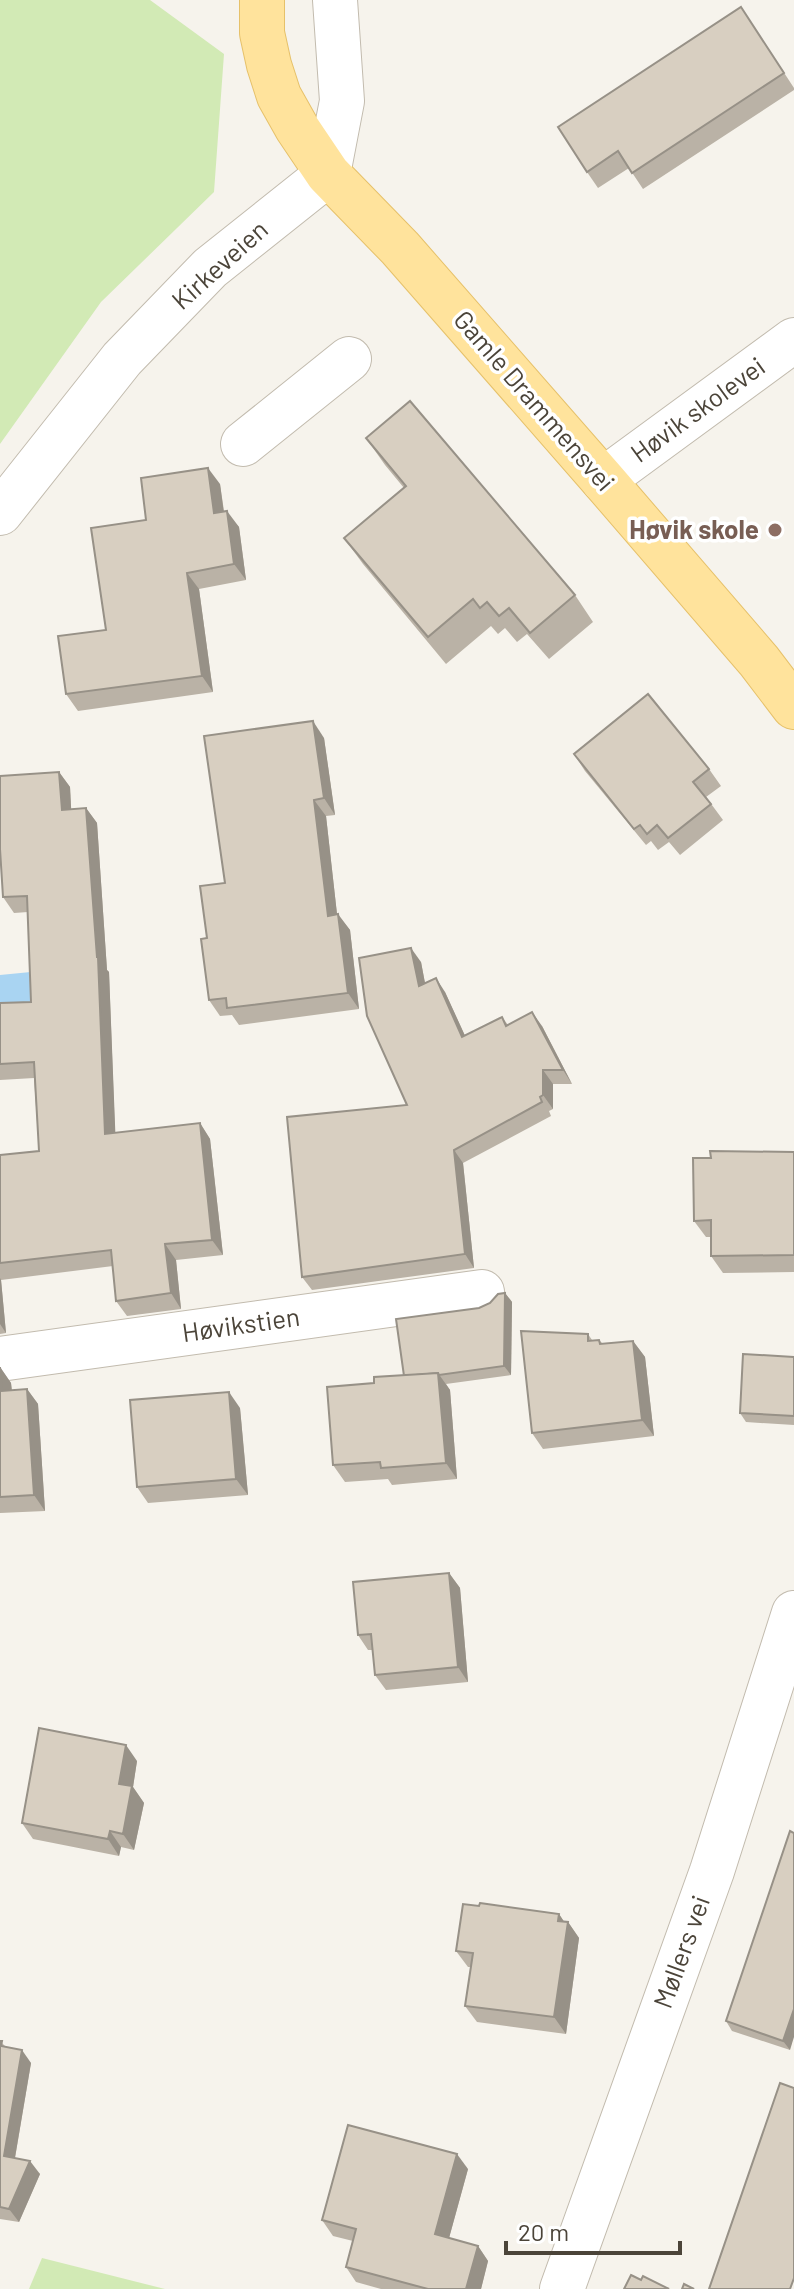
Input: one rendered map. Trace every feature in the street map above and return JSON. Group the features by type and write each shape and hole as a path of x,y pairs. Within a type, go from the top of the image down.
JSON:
{"main road":[{"path":"262,0 262,33 279,96 328,174"},
{"name":"Gamle Drammensvei","path":"328,174 400,248 603,480 759,661 794,707"}],"street":[{"path":"328,174 342,101 335,0"},
{"name":"Kirkeveien","path":"0,513 133,348 210,268 328,174"},
{"name":"Høvik skolevei","path":"603,480 794,340"},
{"path":"243,444 349,359"},
{"name":"Høvikstien","path":"0,1359 482,1292"},
{"name":"Møllers vei","path":"562,2289 712,1871 794,1613"}],"green space":[{"path":"0,0 150,0 224,54 214,192 101,302 0,444"},
{"path":"42,2258 165,2289 29,2289"}],"water":[{"path":"41,971 45,1005 0,1009 0,975"}],"building":[{"path":"741,7 784,73 632,173 618,151 587,172 558,127"},
{"path":"410,401 575,595 530,633 509,608 499,616 487,602 480,608 473,599 428,637 344,538 406,486 366,438"},
{"path":"208,468 214,513 227,511 234,564 187,573 202,676 66,694 58,636 106,630 91,528 146,520 141,478"},
{"path":"648,694 709,769 693,782 711,804 668,838 657,825 647,834 640,825 634,829 574,754"},
{"path":"313,721 324,798 314,800 328,916 338,914 348,993 227,1008 226,998 209,1000 201,939 207,938 200,886 225,883 204,736"},
{"path":"59,772 62,810 86,808 98,957 105,1134 200,1123 212,1240 165,1244 171,1293 116,1301 111,1250 0,1263 0,1155 39,1151 34,1062 0,1064 0,1003 31,1002 27,896 3,897 0,776"},
{"path":"411,948 419,986 436,978 462,1037 502,1017 506,1026 532,1012 563,1070 543,1070 542,1102 454,1150 465,1254 302,1277 287,1117 407,1105 367,1016 359,958"},
{"path":"710,1151 794,1152 794,1255 711,1256 711,1220 694,1221 693,1158 711,1158"},
{"path":"505,1293 504,1366 439,1375 404,1376 396,1319 479,1308 490,1303 498,1294"},
{"path":"521,1331 588,1334 588,1341 599,1340 600,1344 633,1341 642,1420 532,1433"},
{"path":"743,1354 794,1357 794,1416 740,1413"},
{"path":"0,1367 2,1391 27,1389 34,1495 0,1497"},
{"path":"438,1373 446,1463 381,1468 380,1462 333,1465 327,1387 374,1383 374,1377"},
{"path":"229,1392 236,1479 137,1487 130,1400"},
{"path":"449,1573 458,1667 375,1675 371,1634 358,1635 353,1582"},
{"path":"39,1728 126,1745 119,1784 132,1786 123,1834 110,1831 108,1839 22,1823"},
{"path":"790,1831 794,1833 794,2009 783,2041 726,2021"},
{"path":"480,1903 559,1914 558,1921 568,1922 554,2017 465,2006 473,1953 456,1951 463,1904 479,1906"},
{"path":"0,2041 1,2046 22,2050 4,2156 30,2161 9,2209 0,2207"},
{"path":"780,2083 794,2088 794,2278 790,2289 709,2289"},
{"path":"348,2125 457,2154 435,2234 478,2246 466,2289 428,2289 346,2267 356,2229 322,2220"},
{"path":"631,2275 641,2280 643,2276 669,2289 624,2289"}],"place":[{"name":"Høvik skole","path":"775,530"}]}
